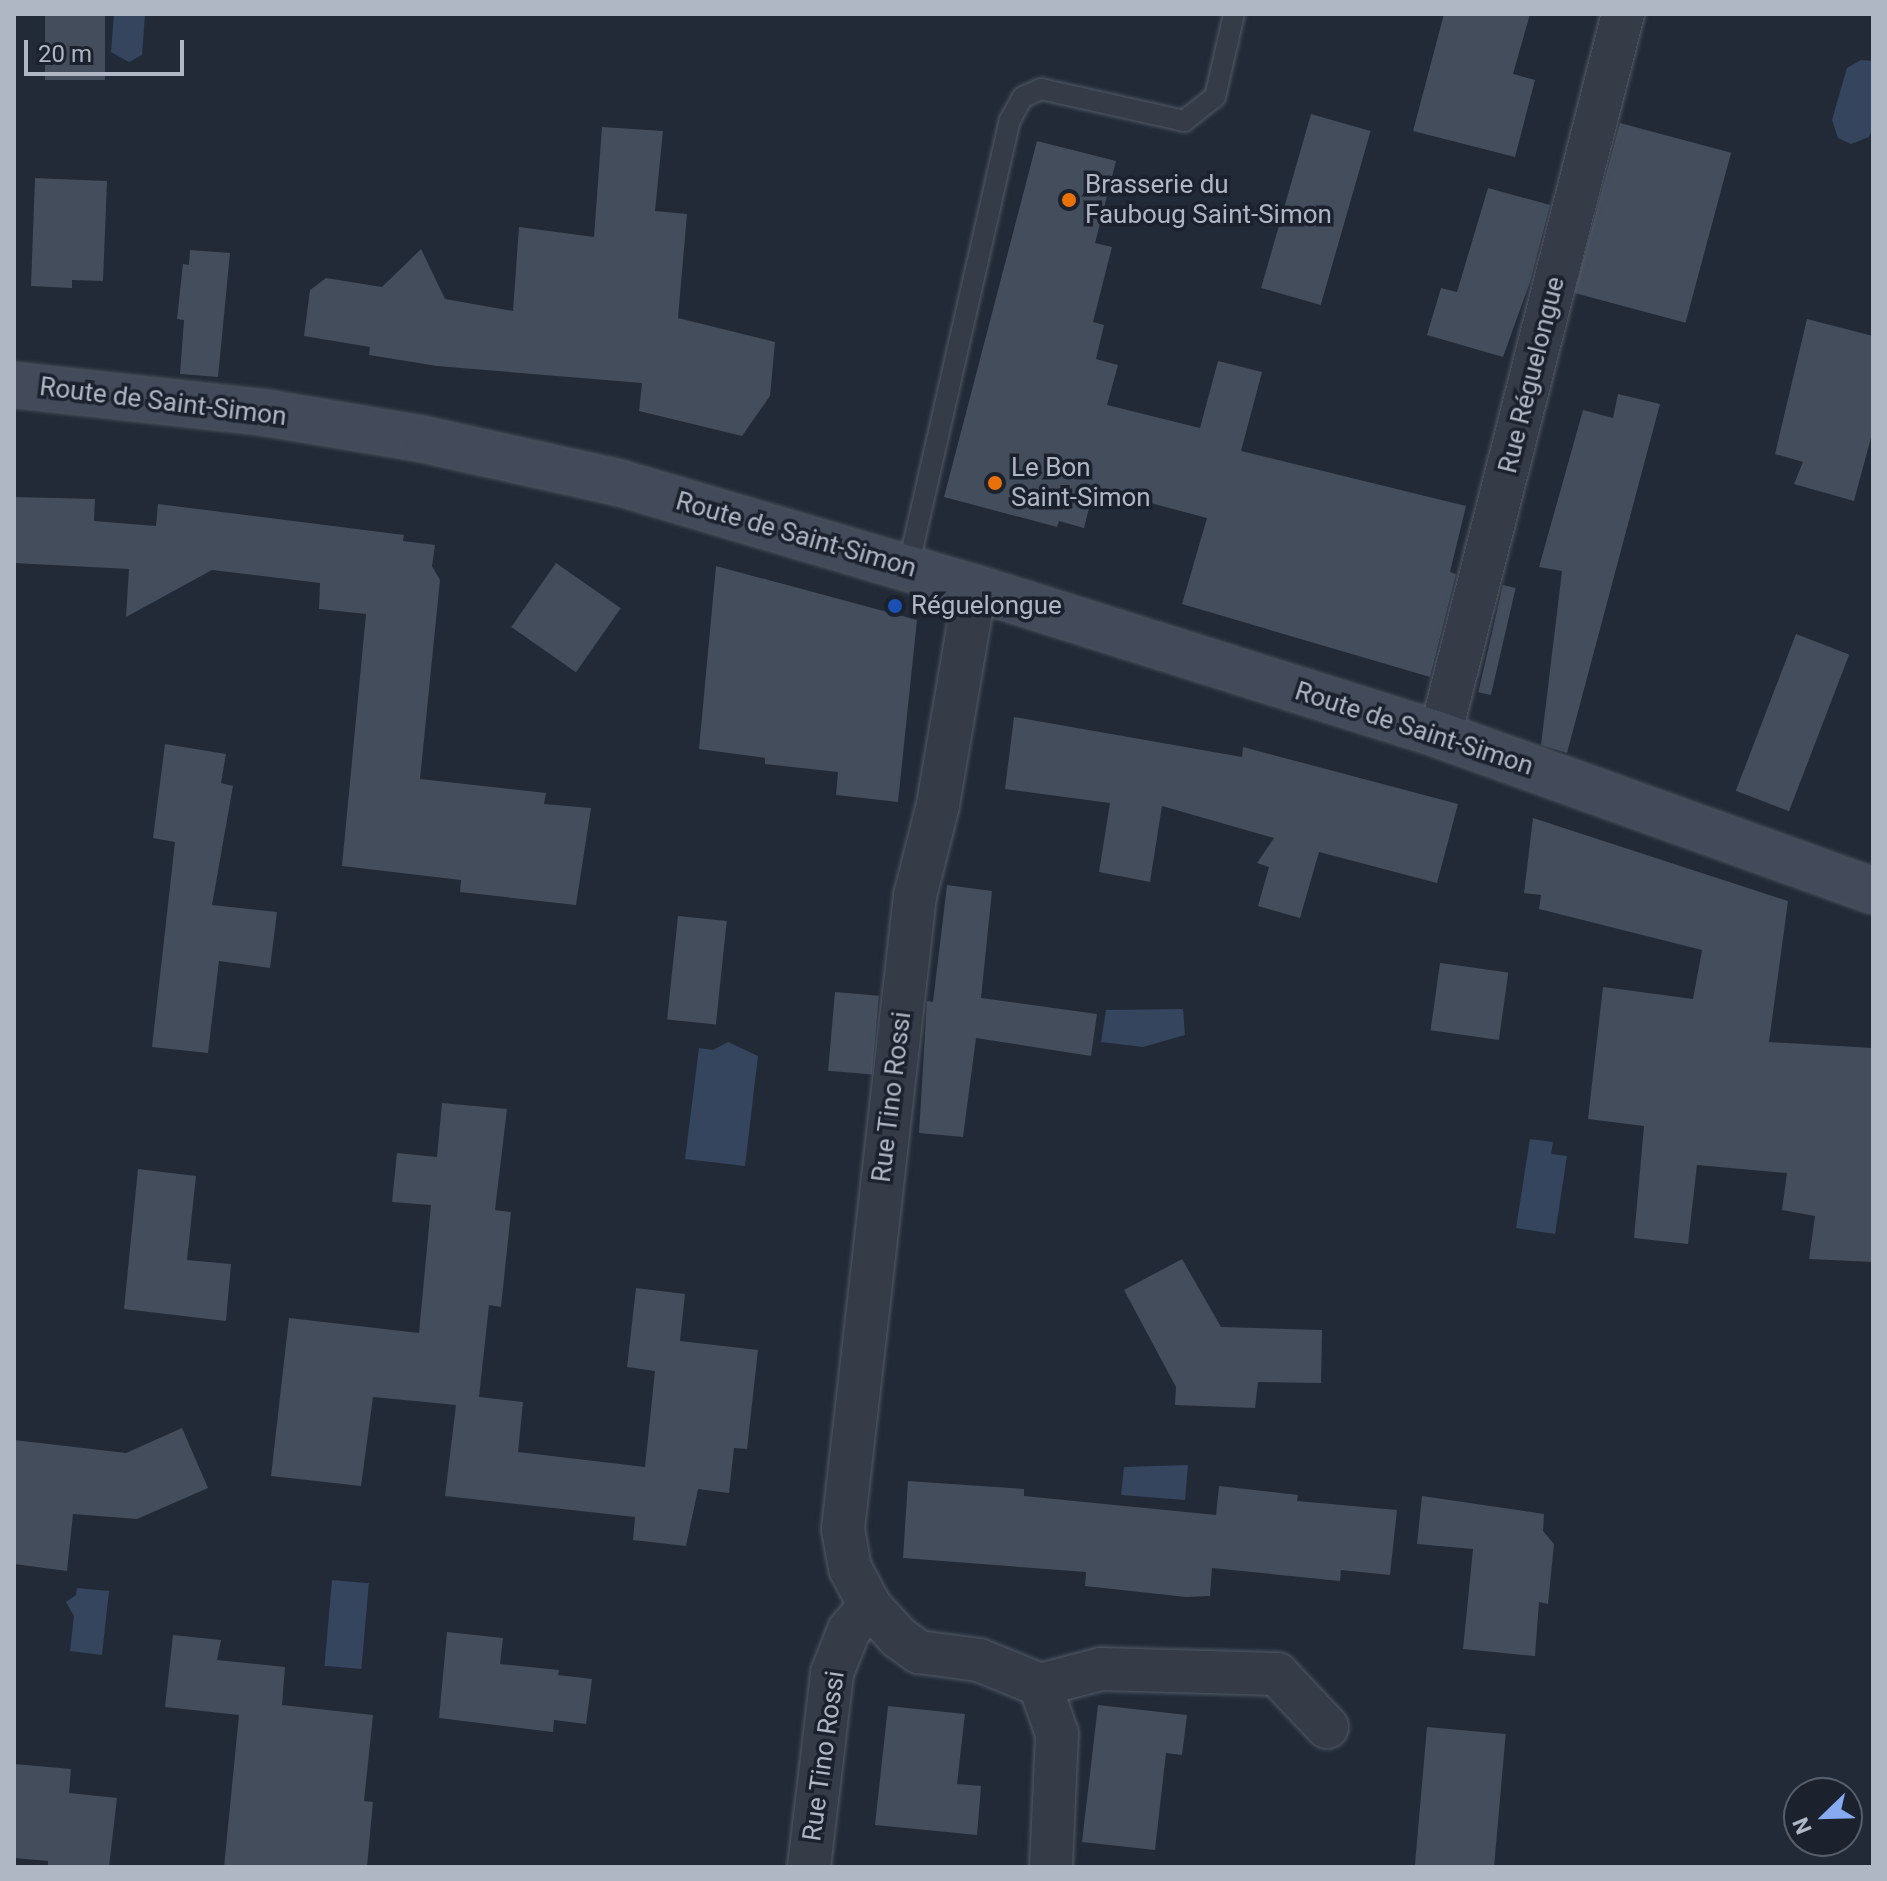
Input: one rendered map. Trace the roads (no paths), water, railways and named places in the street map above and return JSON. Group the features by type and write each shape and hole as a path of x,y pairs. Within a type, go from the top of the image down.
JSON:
{"main road":[{"name":"Route de Saint-Simon","path":"14,385 166,399 422,439 620,483 975,588 1440,735 1873,891"}],"street":[{"name":"Rue Réguelongue","path":"1440,735 1623,14"},
{"name":"Rue Tino Rossi","path":"975,588 938,805 915,896 843,1529 850,1568 870,1606 919,1652 979,1660 1040,1685"},
{"name":"Rue Tino Rossi","path":"809,1867 832,1673 849,1630 870,1606"},
{"path":"1051,1867 1057,1734 1040,1685 1101,1669 1277,1674 1327,1727"}],"lane":[{"path":"908,568 1010,120 1023,97 1041,89 1184,121 1215,97 1234,14"}],"water":[{"path":"114,14 145,14 142,55 129,62 111,52"},
{"path":"1861,60 1873,61 1873,128 1869,137 1851,144 1838,138 1832,120 1847,68"},
{"path":"1183,1009 1185,1035 1143,1047 1101,1042 1106,1010"},
{"path":"728,1042 758,1056 745,1166 685,1159 699,1048 713,1050"},
{"path":"1530,1139 1553,1142 1551,1154 1567,1156 1555,1234 1516,1228"},
{"path":"1188,1465 1185,1500 1121,1495 1124,1467"},
{"path":"332,1580 369,1583 361,1669 325,1666"},
{"path":"77,1588 109,1591 102,1655 70,1651 74,1616 66,1602 76,1595"}],"place":[{"name":"Brasserie du Fauboug Saint-Simon","path":"1069,200"},
{"name":"Le Bon Saint-Simon","path":"995,483"},
{"name":"Réguelongue","path":"895,606"}]}
